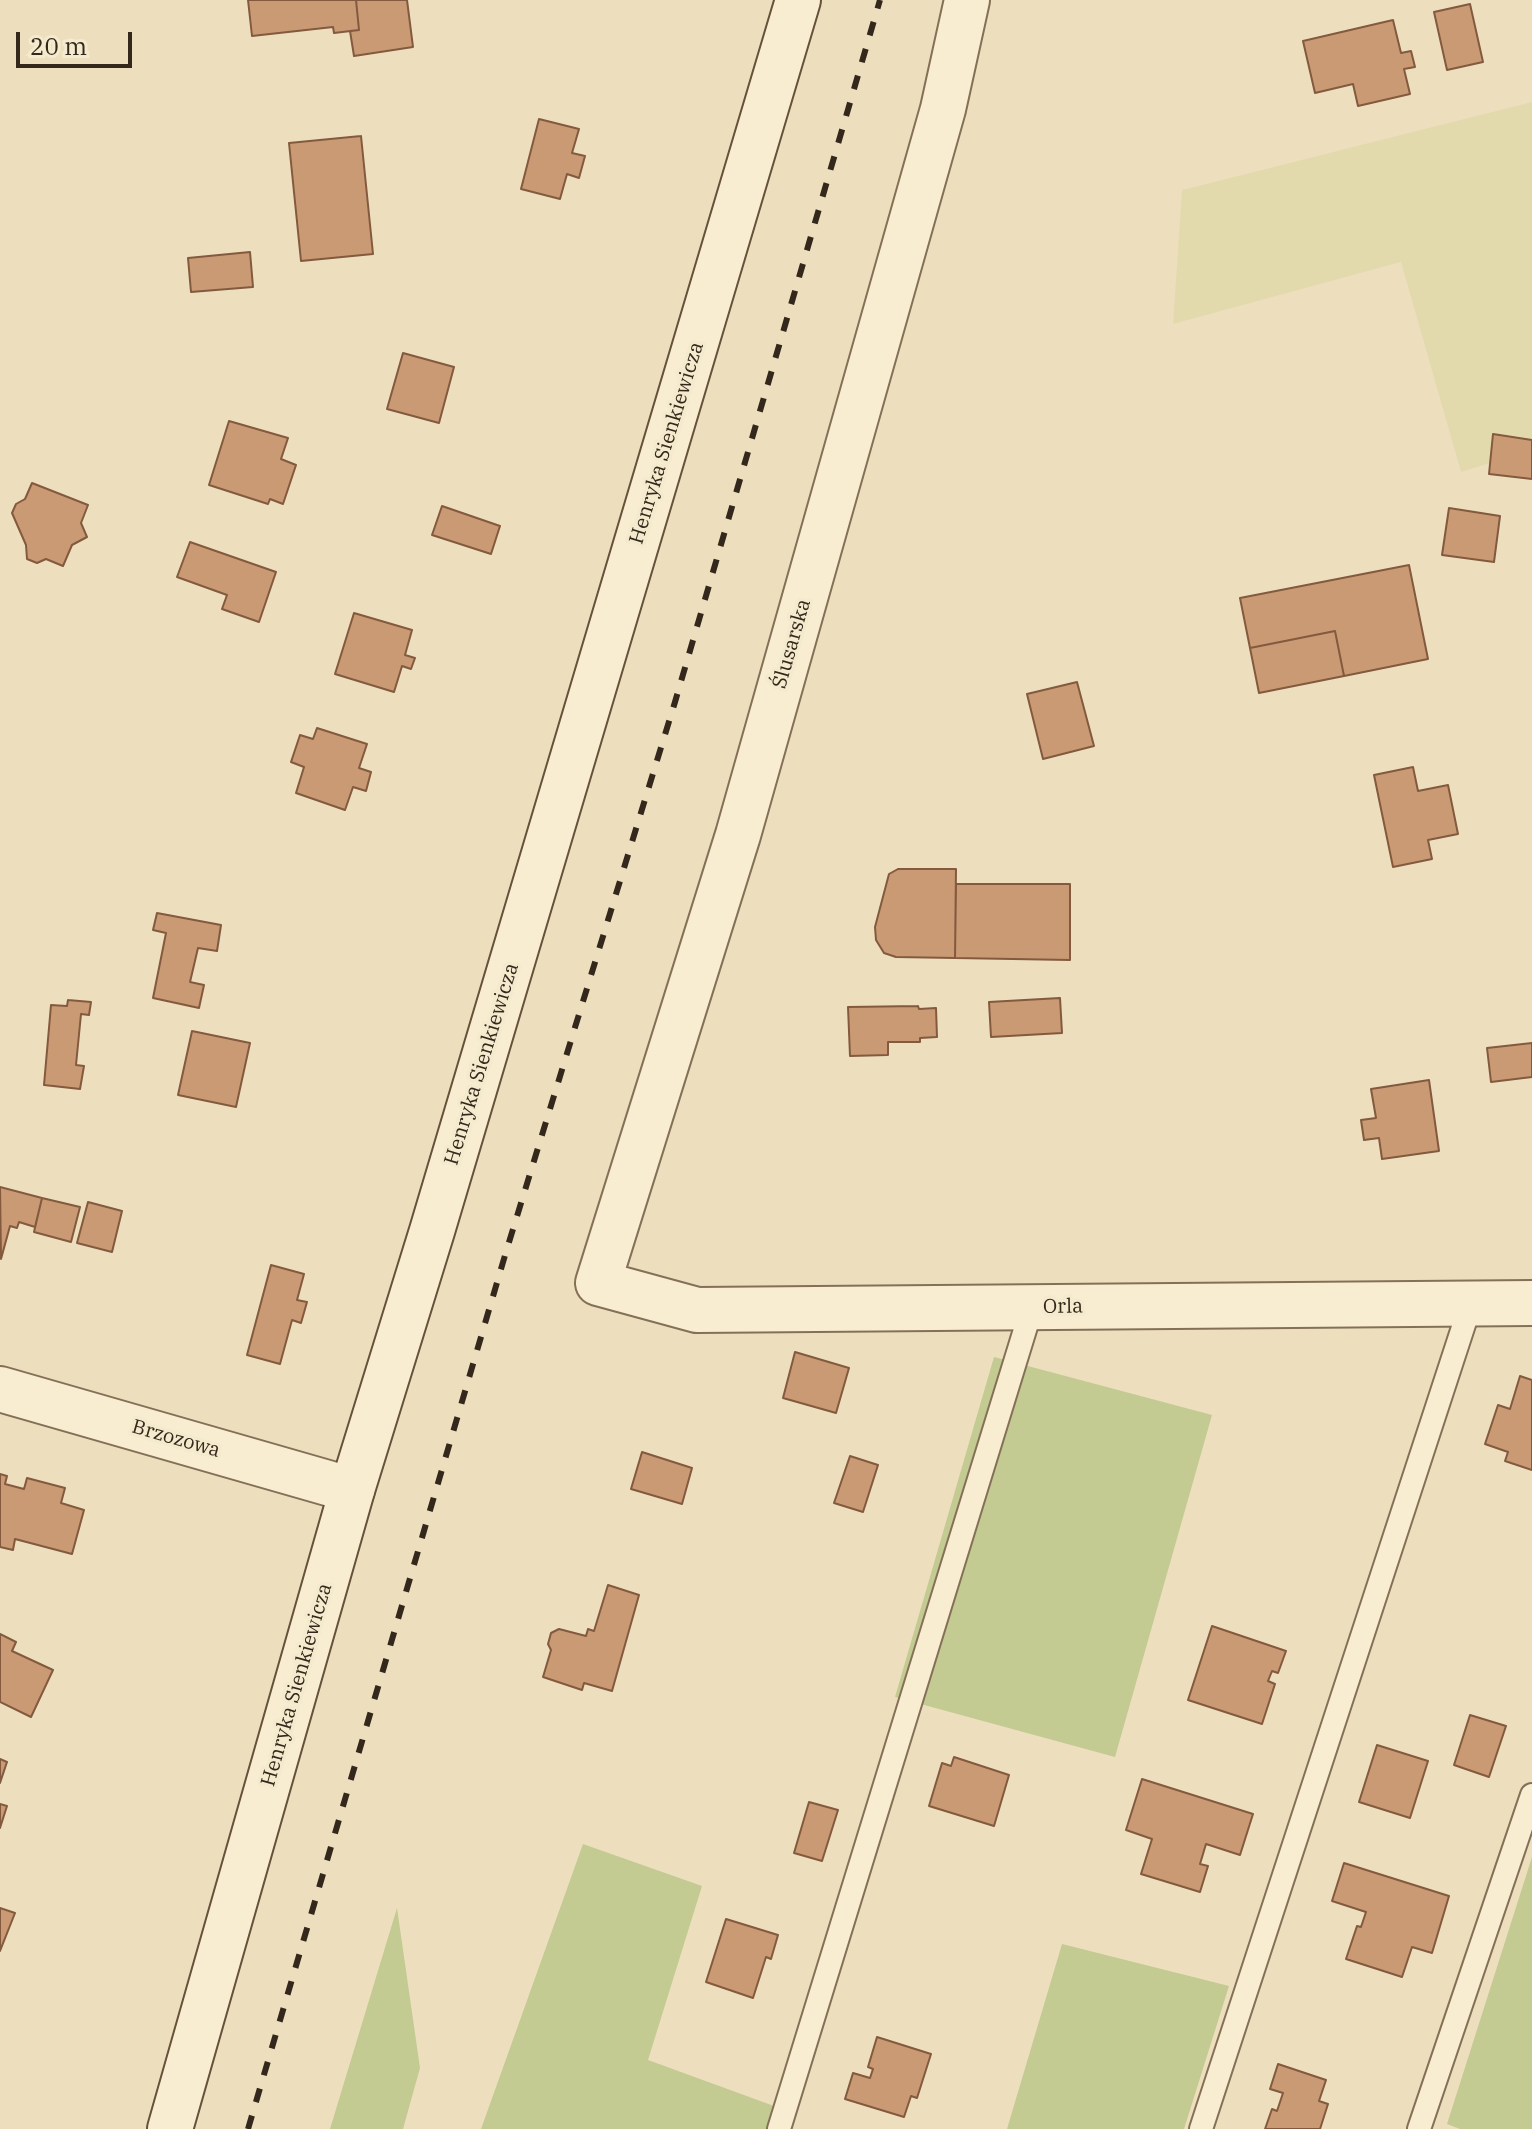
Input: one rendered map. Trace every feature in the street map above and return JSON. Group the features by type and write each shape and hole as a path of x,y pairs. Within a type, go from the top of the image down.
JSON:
{"street":[{"name":"Henryka Sienkiewicza","path":"170,2129 352,1490 798,0"},
{"name":"Ślusarska","path":"598,1283 738,835 943,109 967,0"},
{"name":"Orla","path":"598,1283 697,1310 1532,1303"},
{"name":"Brzozowa","path":"0,1389 352,1490"}],"lane":[{"path":"1201,2129 1471,1303"},
{"path":"779,2129 1032,1307"},
{"path":"1419,2129 1532,1795"}],"shaded area":[{"path":"1532,102 1532,450 1461,472 1401,262 1173,324 1182,190"}],"green space":[{"path":"994,1357 1212,1415 1115,1757 895,1697"},
{"path":"583,1844 702,1886 648,2060 774,2106 766,2129 481,2129"},
{"path":"1532,1857 1532,2129 1460,2129 1447,2124"},
{"path":"397,1908 420,2068 403,2129 330,2129"},
{"path":"1062,1944 1229,1986 1184,2129 1007,2129"}],"building":[{"path":"248,0 356,0 359,30 334,33 333,27 252,36"},
{"path":"356,0 407,0 413,47 354,56 350,31 359,30"},
{"path":"1470,4 1483,62 1447,70 1434,12"},
{"path":"1393,20 1401,53 1411,51 1415,67 1404,69 1410,94 1358,106 1353,84 1315,93 1303,41"},
{"path":"539,119 579,129 572,153 585,156 579,178 567,174 560,199 521,189"},
{"path":"361,136 373,254 301,261 289,143"},
{"path":"250,252 253,287 191,292 188,258"},
{"path":"403,353 454,367 439,423 387,409"},
{"path":"229,421 288,438 281,459 296,465 283,504 270,499 268,504 209,485"},
{"path":"1493,434 1532,440 1532,479 1489,474"},
{"path":"32,483 88,505 81,523 87,537 72,545 63,566 46,559 37,563 27,559 26,545 12,513 16,504 25,499"},
{"path":"442,506 500,526 491,554 432,535"},
{"path":"1449,508 1500,516 1494,562 1442,555"},
{"path":"190,542 276,572 259,622 222,609 227,595 177,577"},
{"path":"1409,565 1428,659 1344,676 1335,631 1250,648 1240,598"},
{"path":"354,613 412,630 405,655 415,658 411,669 402,666 394,692 335,674"},
{"path":"1335,631 1344,676 1259,693 1250,648"},
{"path":"1077,682 1094,746 1043,759 1027,694"},
{"path":"317,728 367,744 359,768 371,772 366,791 353,787 345,810 296,793 304,767 291,762 300,735 313,739"},
{"path":"1413,767 1418,791 1448,785 1458,834 1428,840 1432,859 1393,867 1374,775"},
{"path":"898,869 956,869 955,958 896,957 884,953 876,940 875,927 889,874"},
{"path":"956,884 1070,884 1070,960 955,958"},
{"path":"157,913 221,925 217,951 198,948 190,982 204,985 199,1008 153,998 166,933 153,930"},
{"path":"1060,998 1062,1033 991,1037 989,1002"},
{"path":"68,1000 91,1002 89,1015 81,1014 76,1065 84,1066 80,1089 44,1085 51,1005 67,1006"},
{"path":"918,1006 919,1009 936,1008 937,1037 920,1038 920,1042 888,1042 888,1055 850,1056 848,1007"},
{"path":"192,1031 250,1043 236,1107 178,1095"},
{"path":"1532,1043 1532,1077 1491,1082 1487,1048"},
{"path":"1429,1080 1439,1151 1382,1159 1379,1138 1364,1140 1361,1120 1376,1118 1371,1089"},
{"path":"0,1187 42,1198 35,1227 19,1222 17,1228 10,1226 1,1259"},
{"path":"42,1198 80,1207 71,1242 34,1232"},
{"path":"88,1202 122,1211 112,1252 77,1243"},
{"path":"271,1265 304,1274 297,1300 307,1302 301,1323 292,1320 280,1364 247,1355"},
{"path":"795,1352 849,1368 836,1413 783,1398"},
{"path":"1520,1376 1532,1380 1532,1470 1505,1461 1508,1452 1485,1444 1498,1405 1510,1409"},
{"path":"642,1452 692,1468 682,1504 631,1489"},
{"path":"850,1456 878,1465 863,1512 834,1503"},
{"path":"0,1474 7,1476 5,1484 24,1489 27,1478 65,1488 61,1503 84,1510 72,1554 15,1539 13,1550 0,1547"},
{"path":"608,1585 639,1595 612,1691 584,1683 582,1690 543,1677 551,1650 548,1644 551,1633 559,1629 586,1636 588,1629 594,1631"},
{"path":"1212,1626 1286,1651 1278,1673 1272,1671 1268,1681 1275,1684 1262,1724 1188,1700"},
{"path":"0,1634 16,1642 12,1651 53,1670 31,1717 0,1702"},
{"path":"1470,1715 1506,1726 1489,1777 1454,1765"},
{"path":"1377,1745 1428,1761 1410,1818 1359,1802"},
{"path":"954,1757 1009,1775 994,1826 929,1806 942,1763 951,1766"},
{"path":"0,1759 7,1762 0,1783"},
{"path":"1142,1779 1253,1814 1240,1855 1206,1844 1200,1864 1208,1866 1200,1892 1141,1874 1152,1839 1126,1830"},
{"path":"809,1802 838,1810 822,1861 794,1853"},
{"path":"0,1804 7,1806 0,1828"},
{"path":"1344,1863 1449,1896 1432,1953 1412,1947 1402,1977 1346,1959 1357,1926 1361,1927 1366,1912 1332,1901"},
{"path":"0,1908 15,1913 0,1951"},
{"path":"726,1919 778,1935 771,1959 766,1957 753,1998 706,1982"},
{"path":"877,2037 931,2054 917,2098 911,2096 904,2117 845,2099 853,2073 870,2078 873,2069 868,2067"},
{"path":"1278,2064 1326,2080 1319,2101 1328,2104 1320,2129 1265,2129 1272,2109 1277,2111 1283,2093 1270,2089"}],"railway":[{"path":"248,2129 506,1252 675,702 880,0"}]}
